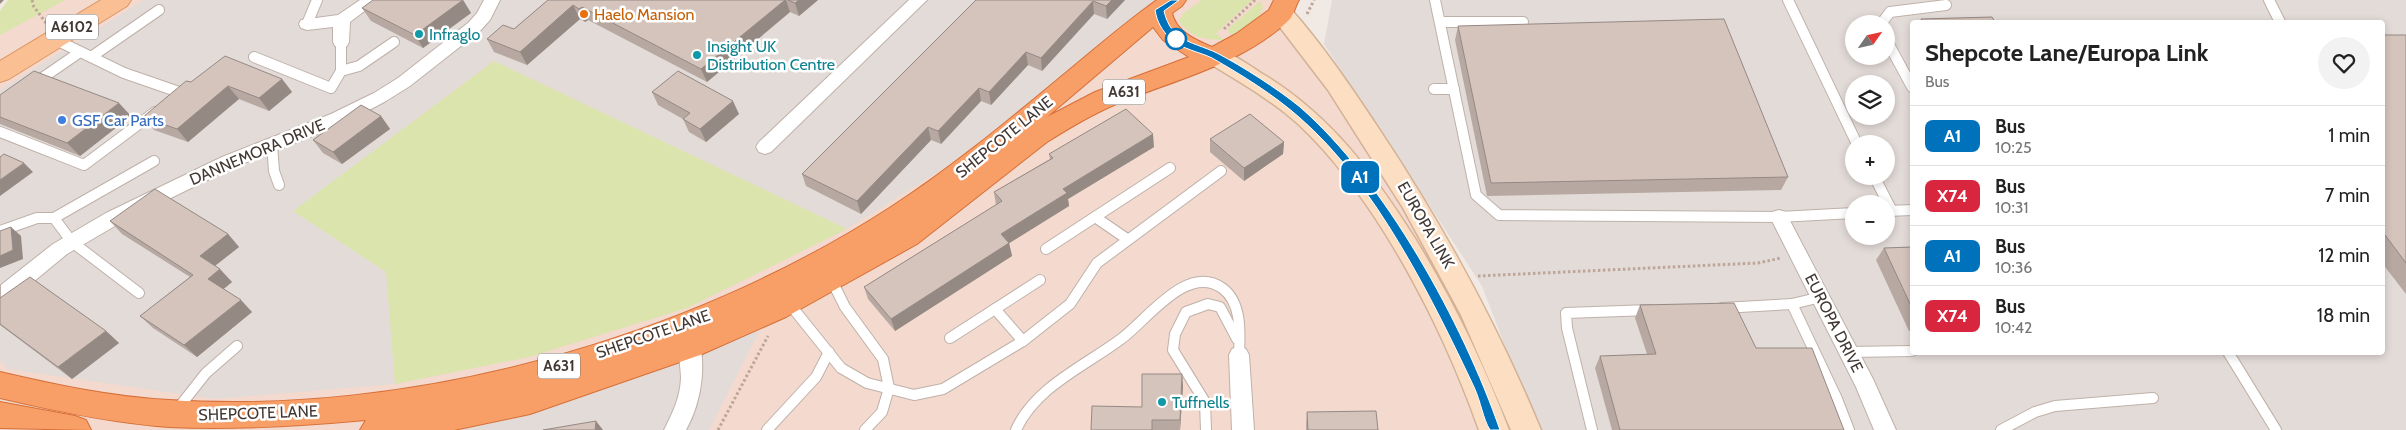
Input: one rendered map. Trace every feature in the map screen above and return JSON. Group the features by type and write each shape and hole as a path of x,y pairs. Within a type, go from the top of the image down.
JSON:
{"highway":[{"name":"SHEPCOTE LANE","path":"1167,4 1162,22 1175,38 1214,56"},
{"name":"SHEPCOTE LANE","path":"831,279 907,236 951,204 982,166 1167,4"},
{"name":"SHEPCOTE LANE","path":"0,385 109,407 191,415 294,413 395,420 530,401 785,296 877,230 982,166 1104,99 1172,74 1245,40 1281,5"},
{"path":"785,296 815,274 831,279"},
{"path":"0,415 75,430"}],"main road":[{"name":"A6102","path":"0,74 89,0"},
{"name":"A6102","path":"0,54 118,0"}],"street":[{"path":"308,24 342,20 371,0"},
{"name":"DANNEMORA DRIVE","path":"8,291 72,242 171,188 337,119 380,97 404,82 474,27 487,12 492,0"},
{"path":"766,147 919,0"},
{"name":"EUROPA LINK","path":"1281,5 1394,170 1458,280 1526,430"},
{"path":"342,20 342,42"},
{"name":"EUROPA LINK","path":"1214,56 1270,89 1305,115 1336,146 1362,179 1416,262 1438,303 1480,389 1494,430"},
{"name":"EUROPA DRIVE","path":"1779,217 1849,352 1885,430"},
{"path":"675,430 687,408 691,379 688,335"},
{"path":"1239,350 1243,430"}],"lane":[{"path":"308,24 317,0"},
{"path":"1435,0 1476,195 1498,215 1779,217 1845,213"},
{"path":"1788,0 1853,135"},
{"path":"2269,0 2279,20"},
{"path":"1888,15 1890,12 1946,5"},
{"path":"91,57 159,10"},
{"path":"1440,22 1523,22"},
{"path":"0,132 84,165 179,92 124,73 80,52 50,32"},
{"path":"254,57 330,88 341,71 342,42"},
{"path":"341,71 360,66 394,42"},
{"path":"24,91 80,52"},
{"path":"1895,56 1910,83"},
{"path":"1434,89 1454,89"},
{"path":"272,145 274,171 279,185"},
{"path":"0,231 37,218 54,218 154,161"},
{"path":"1046,249 1170,168"},
{"path":"785,296 840,368 867,384 914,395 943,388 1023,341 1070,304 1097,263 1221,171"},
{"path":"1895,211 1910,210"},
{"path":"1095,217 1127,239"},
{"path":"54,218 72,242 139,293"},
{"path":"831,279 845,307 883,359 889,388 882,412 865,430"},
{"path":"950,338 1040,280"},
{"path":"1016,430 1018,422 1035,400 1124,337 1180,289 1198,280 1212,282 1230,294 1236,307 1239,350"},
{"path":"1710,308 1792,304 1821,297"},
{"path":"1206,430 1205,402 1173,350 1175,334 1186,312 1208,304 1220,307 1239,350"},
{"path":"1792,304 1837,399 1849,430"},
{"path":"995,309 1023,341"},
{"path":"1592,430 1566,313 1662,310"},
{"path":"173,413 206,373 236,346"},
{"path":"1849,352 1910,351"},
{"path":"767,430 816,377 829,352"},
{"path":"2230,355 2276,430"},
{"path":"2001,430 2035,412 2055,406 2153,398"}],"path":[{"path":"32,0 34,7 50,32"},
{"path":"1458,280 1471,277 1758,263 1798,255"},
{"path":"718,430 770,332 785,296"}],"shaded area":[{"path":"57,0 1284,0 1366,121 1528,430 0,430 0,30"},
{"path":"144,0 1163,0 949,165 847,229 494,61 293,211 387,272 395,384 215,399 8,369 0,361 0,90"},
{"path":"1332,0 2406,0 2406,430 1537,430 1482,286 1324,44"},
{"path":"760,330 709,430 429,430"}],"green space":[{"path":"8,0 65,0 0,35 0,11"},
{"path":"1202,0 1252,0 1216,33 1224,40 1192,34 1179,20 1184,13"},
{"path":"1260,1 1263,7 1259,17 1233,37 1227,30"},
{"path":"494,61 847,229 687,308 529,357 395,384 386,272 293,211"}],"building":[{"path":"373,0 463,0 415,35 362,8"},
{"name":"Insight UK Distribution Centre","path":"548,0 785,0 701,69 582,7 579,9 573,5 520,52 487,39 503,25 514,29"},
{"path":"788,0 799,0 795,3"},
{"path":"976,0 1112,0 1106,6 1093,1 1041,58 1026,52 989,92 979,88 938,131 928,127 857,201 802,174"},
{"path":"1992,17 1994,20 1921,20"},
{"path":"1724,19 1788,177 1491,183 1458,26"},
{"path":"2385,35 2406,35 2406,263 2385,235"},
{"path":"225,56 282,79 259,98 228,86 177,129 143,117 186,81 191,82"},
{"name":"GSF Car Parts","path":"34,71 119,103 67,143 0,117 0,95"},
{"path":"678,71 733,101 700,129 683,119 690,113 652,92"},
{"path":"361,105 381,116 333,152 313,140"},
{"path":"1126,109 1153,134 1063,189 1067,193 1001,234 1009,243 891,319 864,287 1002,201 994,192 1053,158 1049,154"},
{"path":"1250,114 1284,142 1244,168 1210,139"},
{"path":"4,154 24,163 0,180 0,157"},
{"path":"155,189 228,234 200,256 220,269 208,279 241,300 184,345 140,316 193,275 110,221"},
{"path":"11,227 13,250 0,256 0,231"},
{"path":"1910,247 1910,304 1884,248"},
{"path":"30,277 106,331 58,367 0,324 0,298"},
{"path":"1734,303 1756,348 1812,348 1844,430 1620,430 1600,356 1656,354 1640,305"},
{"name":"Tuffnells","path":"1142,374 1182,374 1180,420 1152,420 1152,430 1091,430 1092,406 1142,407"},
{"path":"1376,411 1378,430 1308,430 1307,412"},
{"path":"596,421 595,430 543,430"}],"bus line":[{"name":"A1","path":"1174,0 1160,10 1160,16 1166,29 1175,38 1213,57 1215,56 1270,89 1305,115 1336,146 1362,179 1416,262 1438,303 1480,389 1494,430"}],"place":[{"name":"Haelo Mansion","path":"584,14"},
{"name":"Infraglo","path":"419,34"},
{"name":"Insight UK Distribution Centre","path":"697,55"},
{"name":"GSF Car Parts","path":"62,120"},
{"name":"Tuffnells","path":"1162,402"}]}
